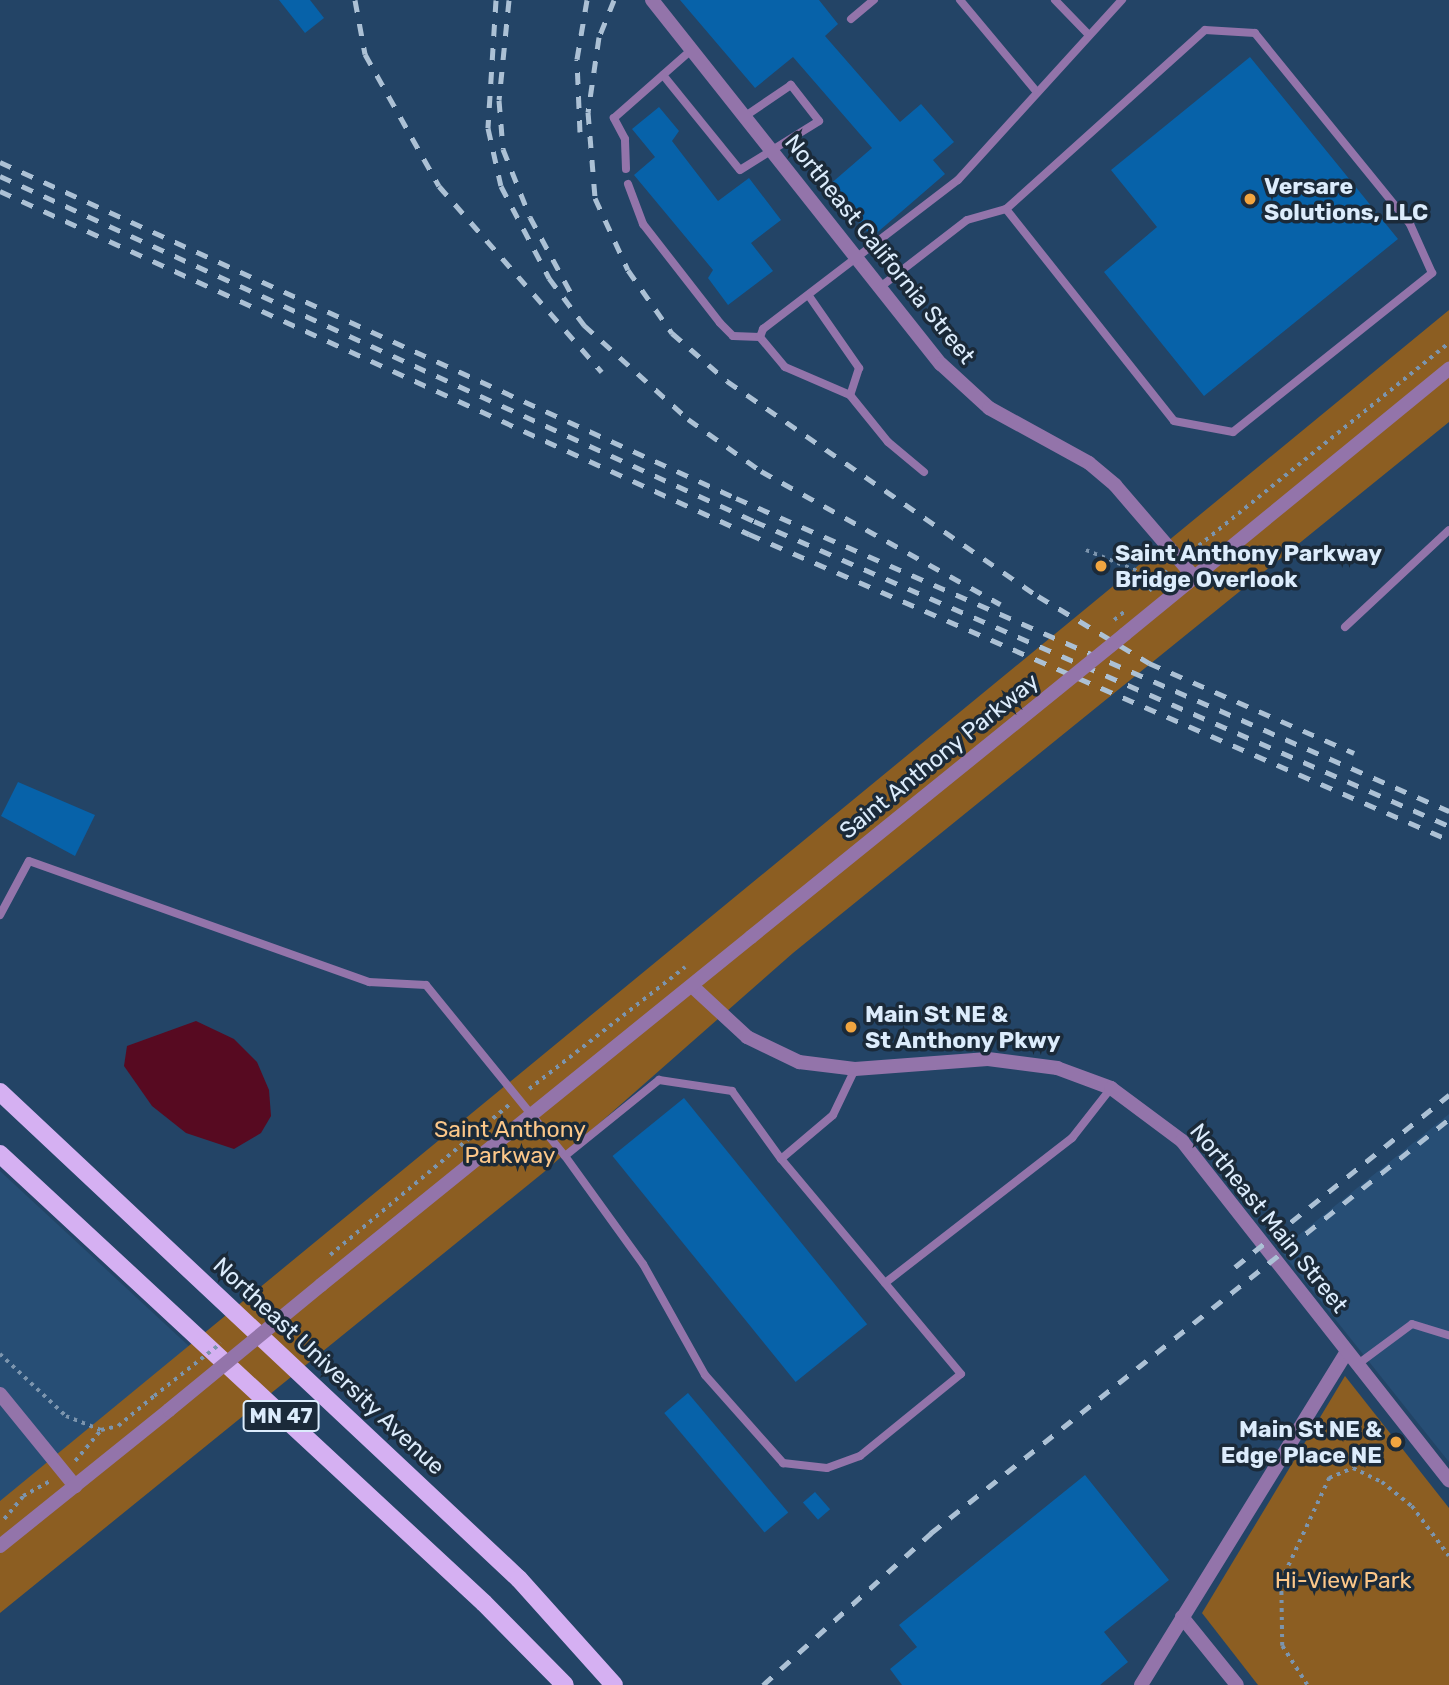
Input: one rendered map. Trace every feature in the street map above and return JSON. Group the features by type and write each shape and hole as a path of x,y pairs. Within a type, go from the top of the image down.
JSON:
{"main road":[{"name":"Northeast University Avenue","path":"0,1092 461,1524 598,1665 614,1685"},
{"name":"MN 47","path":"0,1154 563,1682"}],"street":[{"name":"Northeast California Street","path":"652,0 857,261 964,387 1089,463 1140,509 1194,577"},
{"name":"Saint Anthony Parkway","path":"0,1546 1449,369"},
{"name":"Northeast Main Street","path":"692,986 747,1037 799,1062 855,1069 988,1059 1057,1068 1111,1088 1182,1141 1449,1480"},
{"path":"1141,1685 1347,1351"},
{"path":"0,1394 75,1486"},
{"path":"1182,1617 1237,1685"}],"lane":[{"path":"851,19 874,0"},
{"path":"960,0 1037,92"},
{"path":"1055,0 1088,34"},
{"path":"628,184 643,224 720,323 733,335 760,337 958,180 1088,34 1122,0"},
{"path":"879,288 967,220 1006,209 1205,30 1255,33 1410,224 1432,273 1233,432 1174,421 1006,209"},
{"path":"626,169 625,139 614,117 691,50"},
{"path":"663,75 740,170 772,153 819,121 791,85 744,117"},
{"path":"809,296 859,368 850,395"},
{"path":"760,337 785,367 850,395 888,442 924,472"},
{"path":"1345,626 1449,530"},
{"path":"0,915 29,862 369,982 426,985 515,1101 532,1116 565,1156 643,1264 705,1375 783,1463 827,1468 860,1456 961,1374 781,1158 732,1091 659,1080 565,1156"},
{"path":"781,1158 833,1115 855,1069"},
{"path":"885,1283 1072,1138 1111,1088"},
{"path":"1358,1364 1412,1324 1449,1335"}],"path":[{"path":"1201,543 1449,343"},
{"path":"1086,550 1157,579"},
{"path":"320,1263 515,1101 690,964"},
{"path":"0,1354 66,1416 101,1430"},
{"path":"99,1439 101,1430 154,1396"},
{"path":"1307,1685 1282,1646 1281,1581 1329,1478 1353,1468 1382,1482 1412,1506 1449,1556"},
{"path":"0,1522 27,1497"}],"shaded area":[{"path":"196,1021 234,1039 257,1062 269,1090 271,1116 261,1133 234,1149 186,1133 152,1106 124,1066 127,1046"},
{"path":"1449,1114 1449,1462 1280,1250"},
{"path":"0,1171 192,1349 0,1503"}],"green space":[{"name":"Saint Anthony Parkway","path":"1449,310 1449,422 793,953 544,1172 0,1613 0,1501"},
{"name":"Hi-View Park","path":"1345,1376 1449,1508 1449,1685 1258,1685 1202,1613"}],"building":[{"path":"279,0 310,0 324,18 305,33"},
{"path":"680,0 819,0 838,24 825,36 900,122 921,104 954,142 933,160 945,174 872,237 828,186 872,148 793,57 755,88"},
{"name":"Versare Solutions, LLC","path":"1250,57 1398,239 1204,396 1104,272 1157,227 1111,170"},
{"path":"659,107 679,131 672,141 718,201 749,178 781,220 751,243 773,271 728,305 708,278 713,270 634,175 655,157 632,129"},
{"path":"18,782 95,815 75,856 1,816"},
{"path":"684,1098 867,1324 796,1382 613,1156"},
{"path":"688,1393 788,1513 765,1532 664,1413"},
{"path":"1085,1475 1169,1580 1104,1632 1128,1662 1100,1685 902,1685 890,1669 917,1647 899,1625"},
{"path":"815,1492 830,1509 818,1520 803,1502"}],"railway":[{"path":"355,0 365,54 439,186 602,372"},
{"path":"496,0 488,128 501,186 549,278 584,325 688,419 761,471 1000,604"},
{"path":"509,0 499,100 503,149 530,217 571,293"},
{"path":"580,132 577,59 587,0"},
{"path":"614,0 599,37 588,112 595,198 628,270 672,333 727,381 1038,596 1149,663 1354,753"},
{"path":"0,162 736,498 1449,811"},
{"path":"0,176 754,521 1449,826"},
{"path":"0,191 749,534 1449,840"},
{"path":"1235,1267 1449,1095"},
{"path":"763,1685 931,1533 1449,1119"}],"place":[{"name":"Versare Solutions, LLC","path":"1250,199"},
{"name":"Saint Anthony Parkway Bridge Overlook","path":"1101,566"},
{"name":"Main St NE & St Anthony Pkwy","path":"851,1027"},
{"name":"Main St NE & Edge Place NE","path":"1396,1442"}]}
